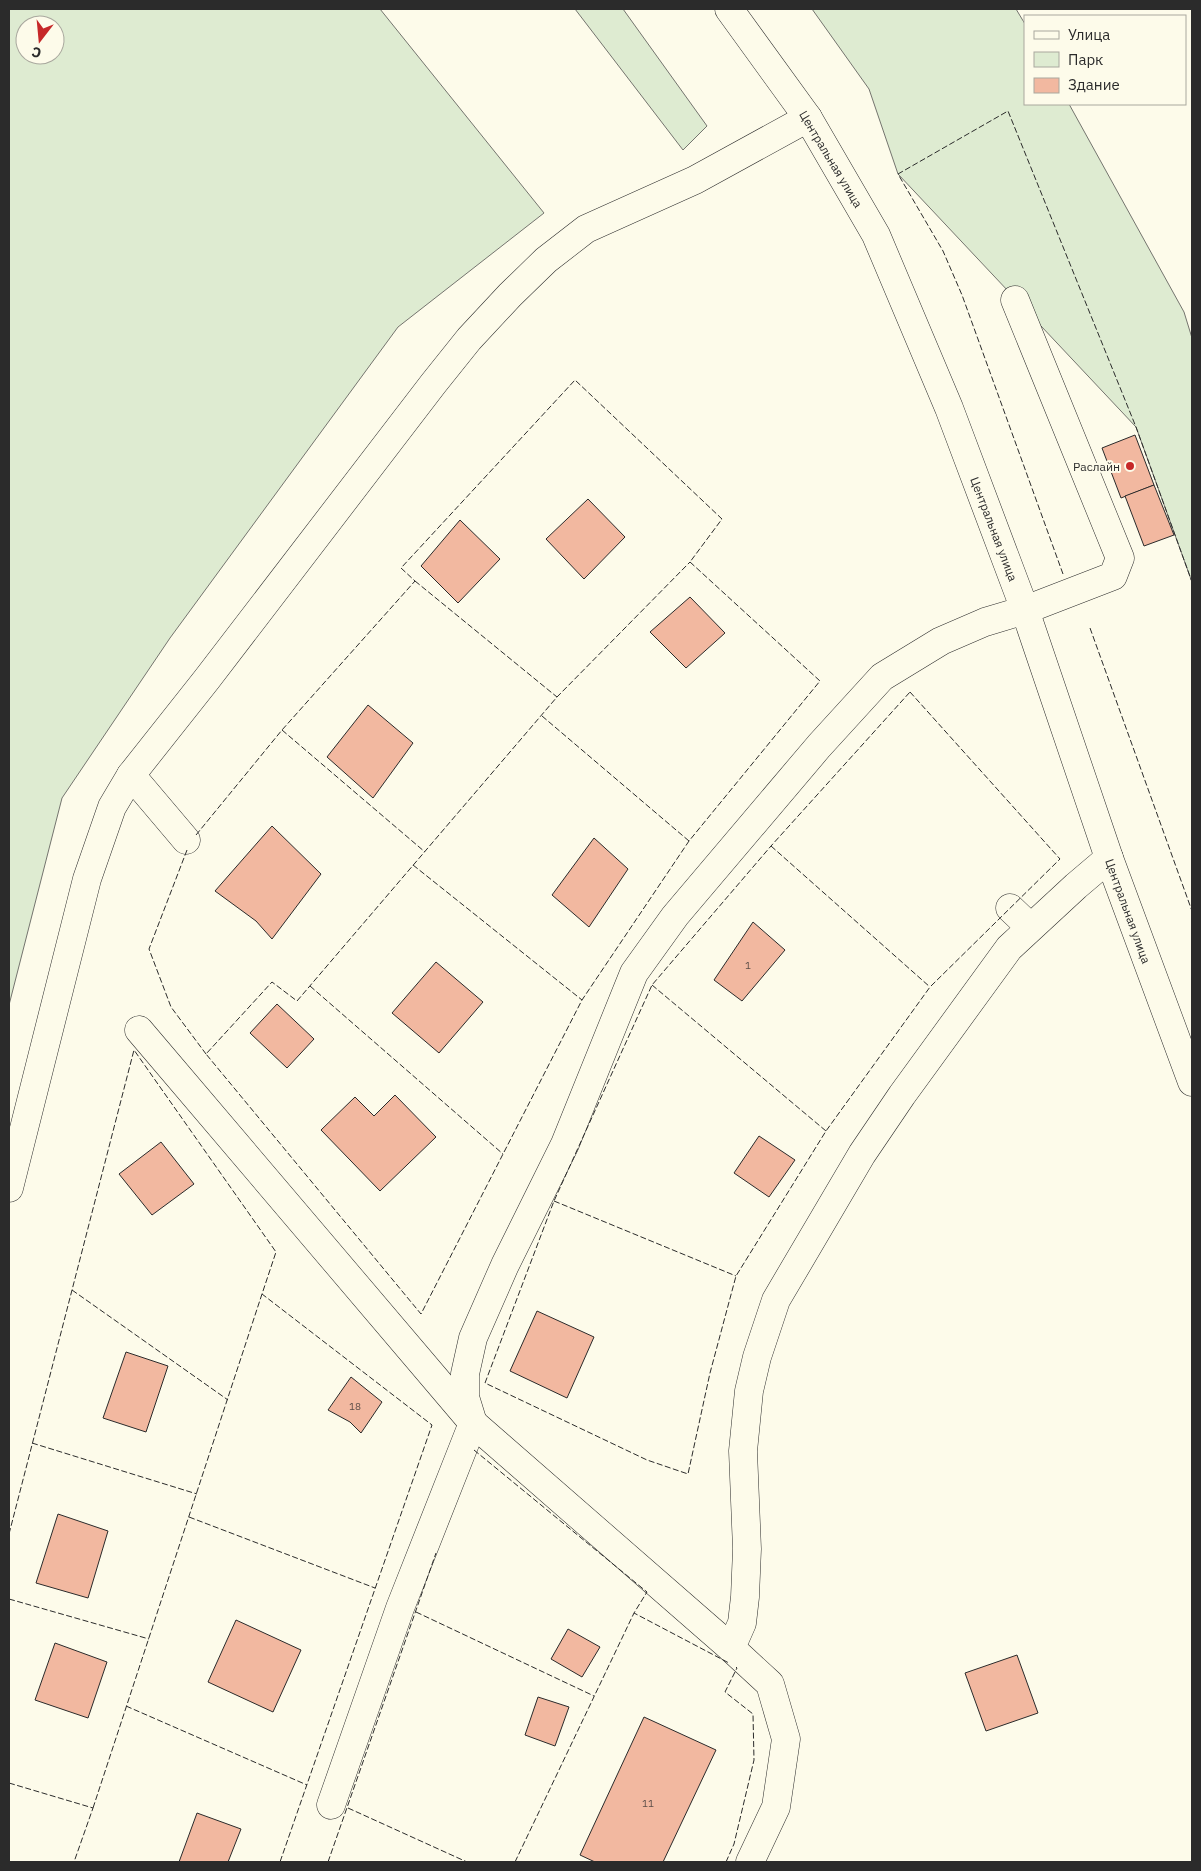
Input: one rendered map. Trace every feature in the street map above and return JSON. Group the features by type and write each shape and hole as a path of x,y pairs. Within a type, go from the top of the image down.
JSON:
{"street":[{"name":"Центральная улица","path":"730,9 808,118 876,235 949,408 1025,610 1109,858 1192,1082"},
{"path":"9,1188 87,879 112,807 131,775 208,679 468,339 546,260 586,229 695,180 808,118"},
{"path":"331,1805 400,1608 473,1424 465,1397 465,1374 473,1338 505,1264 564,1144 634,973 681,909 813,754 882,677 941,641 985,622 1025,610 1113,576 1120,558 1015,300"},
{"path":"131,775 186,840"},
{"path":"731,1648 742,1623 745,1597 747,1549 743,1452 749,1391 776,1300 862,1154 902,1095 1009,948 1030,927 1109,858"},
{"path":"1010,908 1030,927"},
{"path":"139,1030 473,1424 770,1684 786,1739 776,1807 750,1862"}],"green space":[{"path":"9,9 380,9 544,213 398,327 170,638 62,798 9,1005"},
{"path":"575,9 623,9 707,126 683,150"},
{"path":"812,9 1016,9 1024,22 1024,105 1070,105 1184,312 1192,338 1192,582 1136,427 898,174 869,89"}],"building":[{"path":"1135,435 1154,485 1121,498 1102,448"},
{"path":"1154,485 1174,535 1144,546 1125,496"},
{"path":"588,499 625,537 584,579 546,539"},
{"path":"460,520 500,559 458,603 421,566"},
{"path":"690,597 725,633 686,668 650,632"},
{"path":"368,705 413,743 373,798 327,757"},
{"path":"272,826 321,874 272,939 256,921 215,891"},
{"path":"594,838 628,869 589,927 552,895"},
{"path":"753,922 785,950 742,1001 714,980"},
{"path":"436,962 483,1002 439,1053 392,1013"},
{"path":"277,1004 314,1039 287,1068 250,1033"},
{"path":"395,1095 436,1137 380,1191 321,1130 355,1097 374,1116"},
{"path":"759,1136 795,1160 769,1197 734,1173"},
{"path":"161,1142 194,1184 152,1215 119,1174"},
{"path":"537,1311 594,1337 567,1398 510,1371"},
{"path":"126,1352 168,1366 146,1432 103,1418"},
{"path":"351,1377 382,1402 361,1433 350,1422 328,1410"},
{"path":"58,1514 108,1531 88,1598 36,1583"},
{"path":"236,1620 301,1650 273,1712 208,1682"},
{"path":"568,1629 600,1647 582,1677 551,1659"},
{"path":"55,1643 107,1662 88,1718 35,1700"},
{"path":"1017,1655 1038,1713 986,1731 965,1673"},
{"path":"538,1697 569,1707 555,1746 525,1735"},
{"path":"644,1717 716,1750 663,1862 595,1862 580,1855"},
{"path":"197,1813 241,1829 228,1862 179,1862"}],"fence":[{"path":"1063,574 962,295 943,251 898,174 1008,111 1136,427 1192,582"},
{"path":"196,835 282,730 415,581 401,568 575,380 722,519 690,562"},
{"path":"690,562 820,681 689,841 582,1000 421,1314 206,1054 272,982 297,1001 557,697 690,562"},
{"path":"415,581 557,697"},
{"path":"1090,628 1192,911"},
{"path":"910,692 1060,859 930,987 826,1131 736,1276 710,1373 688,1474 647,1460 485,1383 554,1201 652,985 771,846 910,692"},
{"path":"542,716 689,841"},
{"path":"282,730 425,852"},
{"path":"771,846 930,987"},
{"path":"187,850 149,949 171,1007 206,1054"},
{"path":"413,865 582,1000"},
{"path":"652,985 826,1131"},
{"path":"310,986 503,1154"},
{"path":"9,1534 134,1050 276,1252 262,1294 432,1425 280,1862"},
{"path":"554,1201 736,1276"},
{"path":"72,1290 228,1400"},
{"path":"93,1808 262,1294"},
{"path":"32,1443 197,1494"},
{"path":"474,1450 647,1592 634,1613 729,1663"},
{"path":"189,1517 375,1588"},
{"path":"328,1862 436,1553"},
{"path":"9,1599 149,1639"},
{"path":"416,1612 594,1696"},
{"path":"515,1862 634,1613"},
{"path":"726,1862 734,1844 754,1760 753,1714 725,1692 736,1667"},
{"path":"126,1706 307,1785"},
{"path":"9,1783 93,1808 74,1862"},
{"path":"348,1808 467,1862"}],"place":[{"name":"Раслайн","path":"1130,466"}]}
